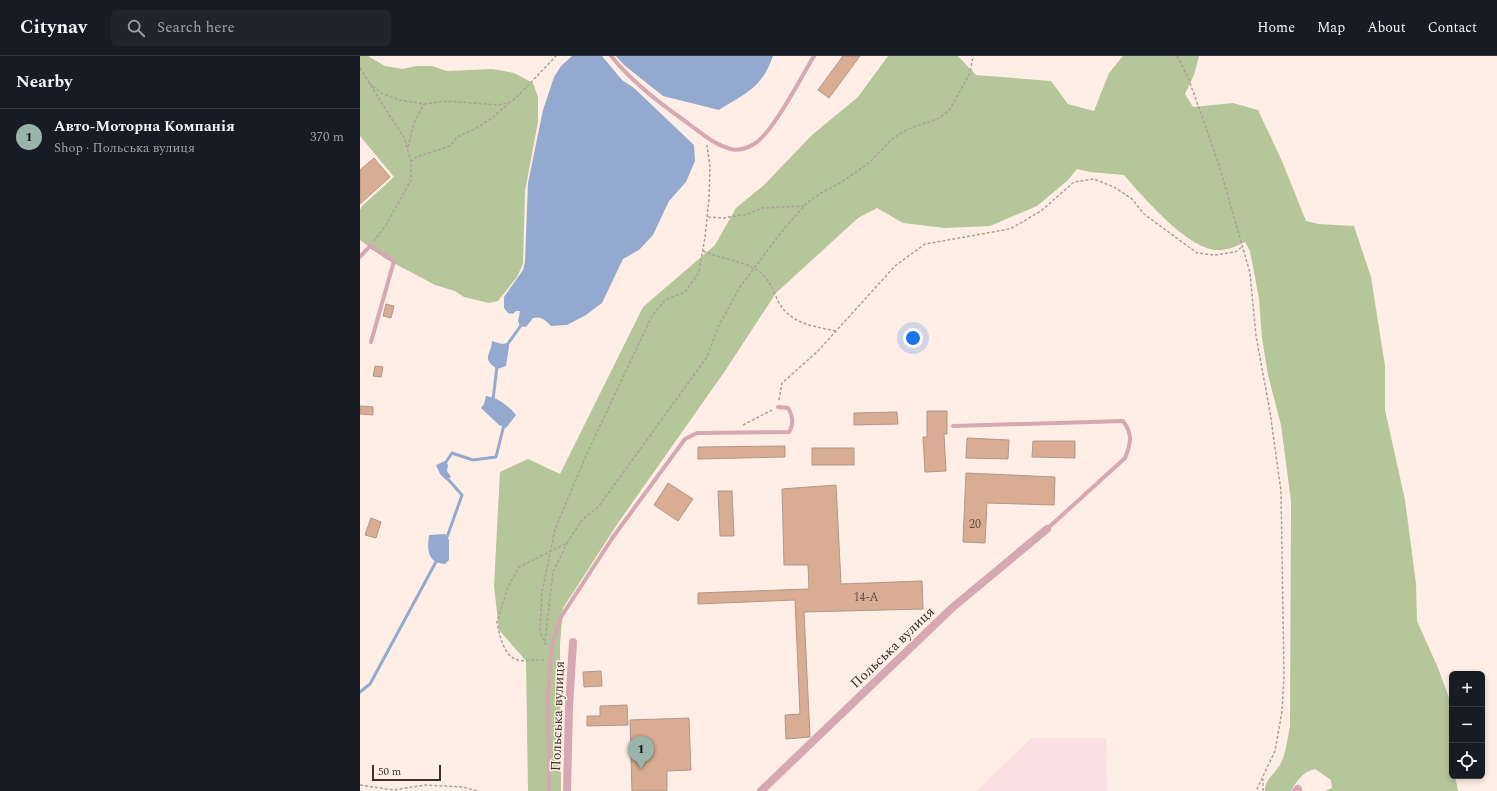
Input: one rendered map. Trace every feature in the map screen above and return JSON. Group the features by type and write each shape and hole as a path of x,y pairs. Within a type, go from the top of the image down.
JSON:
{"street":[{"name":"Польська вулиця","path":"761,791 952,608 1048,529"},
{"name":"Польська вулиця","path":"567,791 569,707 573,642"}],"lane":[{"path":"611,56 645,92 706,137 732,150 742,149 762,138 771,127 814,56"},
{"path":"360,257 370,246 394,261 371,342"},
{"path":"549,791 548,697 550,662 552,645 561,617 614,537 685,439 696,433 789,432 792,427 792,414 788,408 778,407"},
{"path":"953,426 1123,421 1129,429 1130,444 1125,458 1048,529"}],"path":[{"path":"411,162 416,156 450,146 457,137 475,129 492,118 516,98 556,56"},
{"path":"545,643 544,636 553,572 567,543 582,520 599,506 615,485 706,357 718,327 740,287 804,206 821,193 840,183 869,163 892,139 908,129 940,118 950,109 970,73 973,56"},
{"path":"1177,56 1188,77 1218,165 1250,273 1256,336 1270,412 1281,491 1284,676 1282,711 1275,751 1256,791"},
{"path":"360,68 404,137 408,146 411,162 411,180 386,226 370,246"},
{"path":"369,82 382,94 400,100 424,104 446,101 498,106 510,102"},
{"path":"408,146 414,123 424,104"},
{"path":"551,655 540,632 542,592 555,529 586,456 652,316 665,300 685,292 699,272 707,216 710,166 706,137"},
{"path":"743,425 778,407 782,383 817,352 895,266 925,244 1010,229 1041,211 1074,182 1094,179 1114,187 1132,199 1144,214 1196,253 1215,254 1235,252 1242,247"},
{"path":"707,216 724,218 748,214 762,208 804,206"},
{"path":"703,251 724,259 739,262 761,273 780,303 796,320 812,327 836,331"},
{"path":"550,662 539,660 518,660 512,657 502,643 497,622 508,587 519,567 567,543"},
{"path":"1262,791 1263,777"},
{"path":"360,785 394,790 425,785 463,787 477,791"}],"shaded area":[{"path":"1031,738 1106,738 1107,791 977,791"}],"green space":[{"path":"360,56 368,56 385,66 403,69 416,66 432,66 447,71 492,69 514,73 533,83 538,97 538,122 525,191 523,264 517,277 498,301 489,303 464,297 455,291 435,285 386,259 360,240 360,210 362,206 394,177 360,136"},
{"path":"888,56 958,56 976,75 1051,81 1068,104 1094,111 1109,73 1123,56 1199,56 1194,75 1185,94 1193,107 1233,103 1258,110 1282,161 1306,221 1319,224 1354,226 1371,277 1385,366 1385,410 1405,500 1416,584 1417,621 1438,668 1449,698 1449,779 1456,779 1458,791 1325,791 1332,788 1331,780 1315,769 1310,770 1303,775 1291,791 1265,791 1267,782 1282,760 1286,749 1290,726 1291,501 1281,425 1268,375 1262,338 1259,299 1250,251 1245,242 1224,250 1204,247 1192,241 1166,220 1124,175 1090,172 1077,169 1067,181 1037,206 990,226 945,228 903,223 877,208 858,218 776,293 725,371 618,523 563,608 560,644 561,791 528,791 526,661 499,630 494,586 500,472 528,459 560,474 643,307 715,245 736,208 764,185 812,135 858,97"}],"water":[{"path":"572,56 602,56 622,80 634,88 694,145 695,161 686,182 669,201 653,235 639,250 623,259 602,303 586,315 567,325 551,326 543,319 533,318 526,327 520,326 518,321 520,311 516,311 513,314 508,313 504,308 504,297 523,270 525,262 528,183 543,110 554,77 561,66"},
{"path":"616,56 773,56 764,76 752,89 719,110 663,96 624,65"},
{"path":"492,341 502,344 508,343 509,347 506,366 497,369 489,362 488,356"},
{"path":"486,396 495,398 502,402 516,415 506,428 499,425 481,408 484,404"},
{"path":"445,461 448,465 447,471 451,477 446,480 440,474 436,465"},
{"path":"445,534 449,540 449,560 445,564 439,563 432,558 428,550 428,545 429,535"}],"building":[{"path":"843,56 860,56 829,98 818,90"},
{"path":"374,158 390,177 360,204 360,170"},
{"path":"386,304 394,306 391,318 383,316"},
{"path":"375,366 383,367 381,377 373,376"},
{"path":"360,406 373,407 373,415 360,414"},
{"path":"927,411 947,411 947,434 944,434 946,471 925,472 923,437 927,437"},
{"path":"897,412 898,424 854,425 854,413"},
{"path":"967,438 1009,440 1008,459 966,458"},
{"path":"1033,441 1075,441 1075,458 1032,457"},
{"path":"785,446 785,457 698,459 698,447"},
{"path":"812,448 854,448 854,465 812,465"},
{"path":"966,473 1055,477 1054,505 987,503 985,543 963,542"},
{"path":"668,483 693,499 678,521 654,505"},
{"path":"836,485 841,584 922,581 923,609 804,612 810,737 786,739 785,715 800,714 795,600 698,604 698,593 809,589 808,565 784,565 782,489"},
{"path":"718,491 732,491 734,536 720,536"},
{"path":"371,518 381,522 376,538 365,535"},
{"path":"601,671 602,686 584,687 583,672"},
{"path":"627,705 628,725 587,726 587,716 600,716 600,706"},
{"path":"689,718 691,770 667,771 667,791 632,791 630,720"}],"waterway":[{"path":"507,345 522,324"},
{"path":"493,400 497,366"},
{"path":"444,465 452,453 473,460 496,457 504,425"},
{"path":"446,477 462,495 446,540"},
{"path":"360,692 370,684 437,560"}],"place":[{"name":"Авто-Моторна Компанія","path":"641,769"}]}
